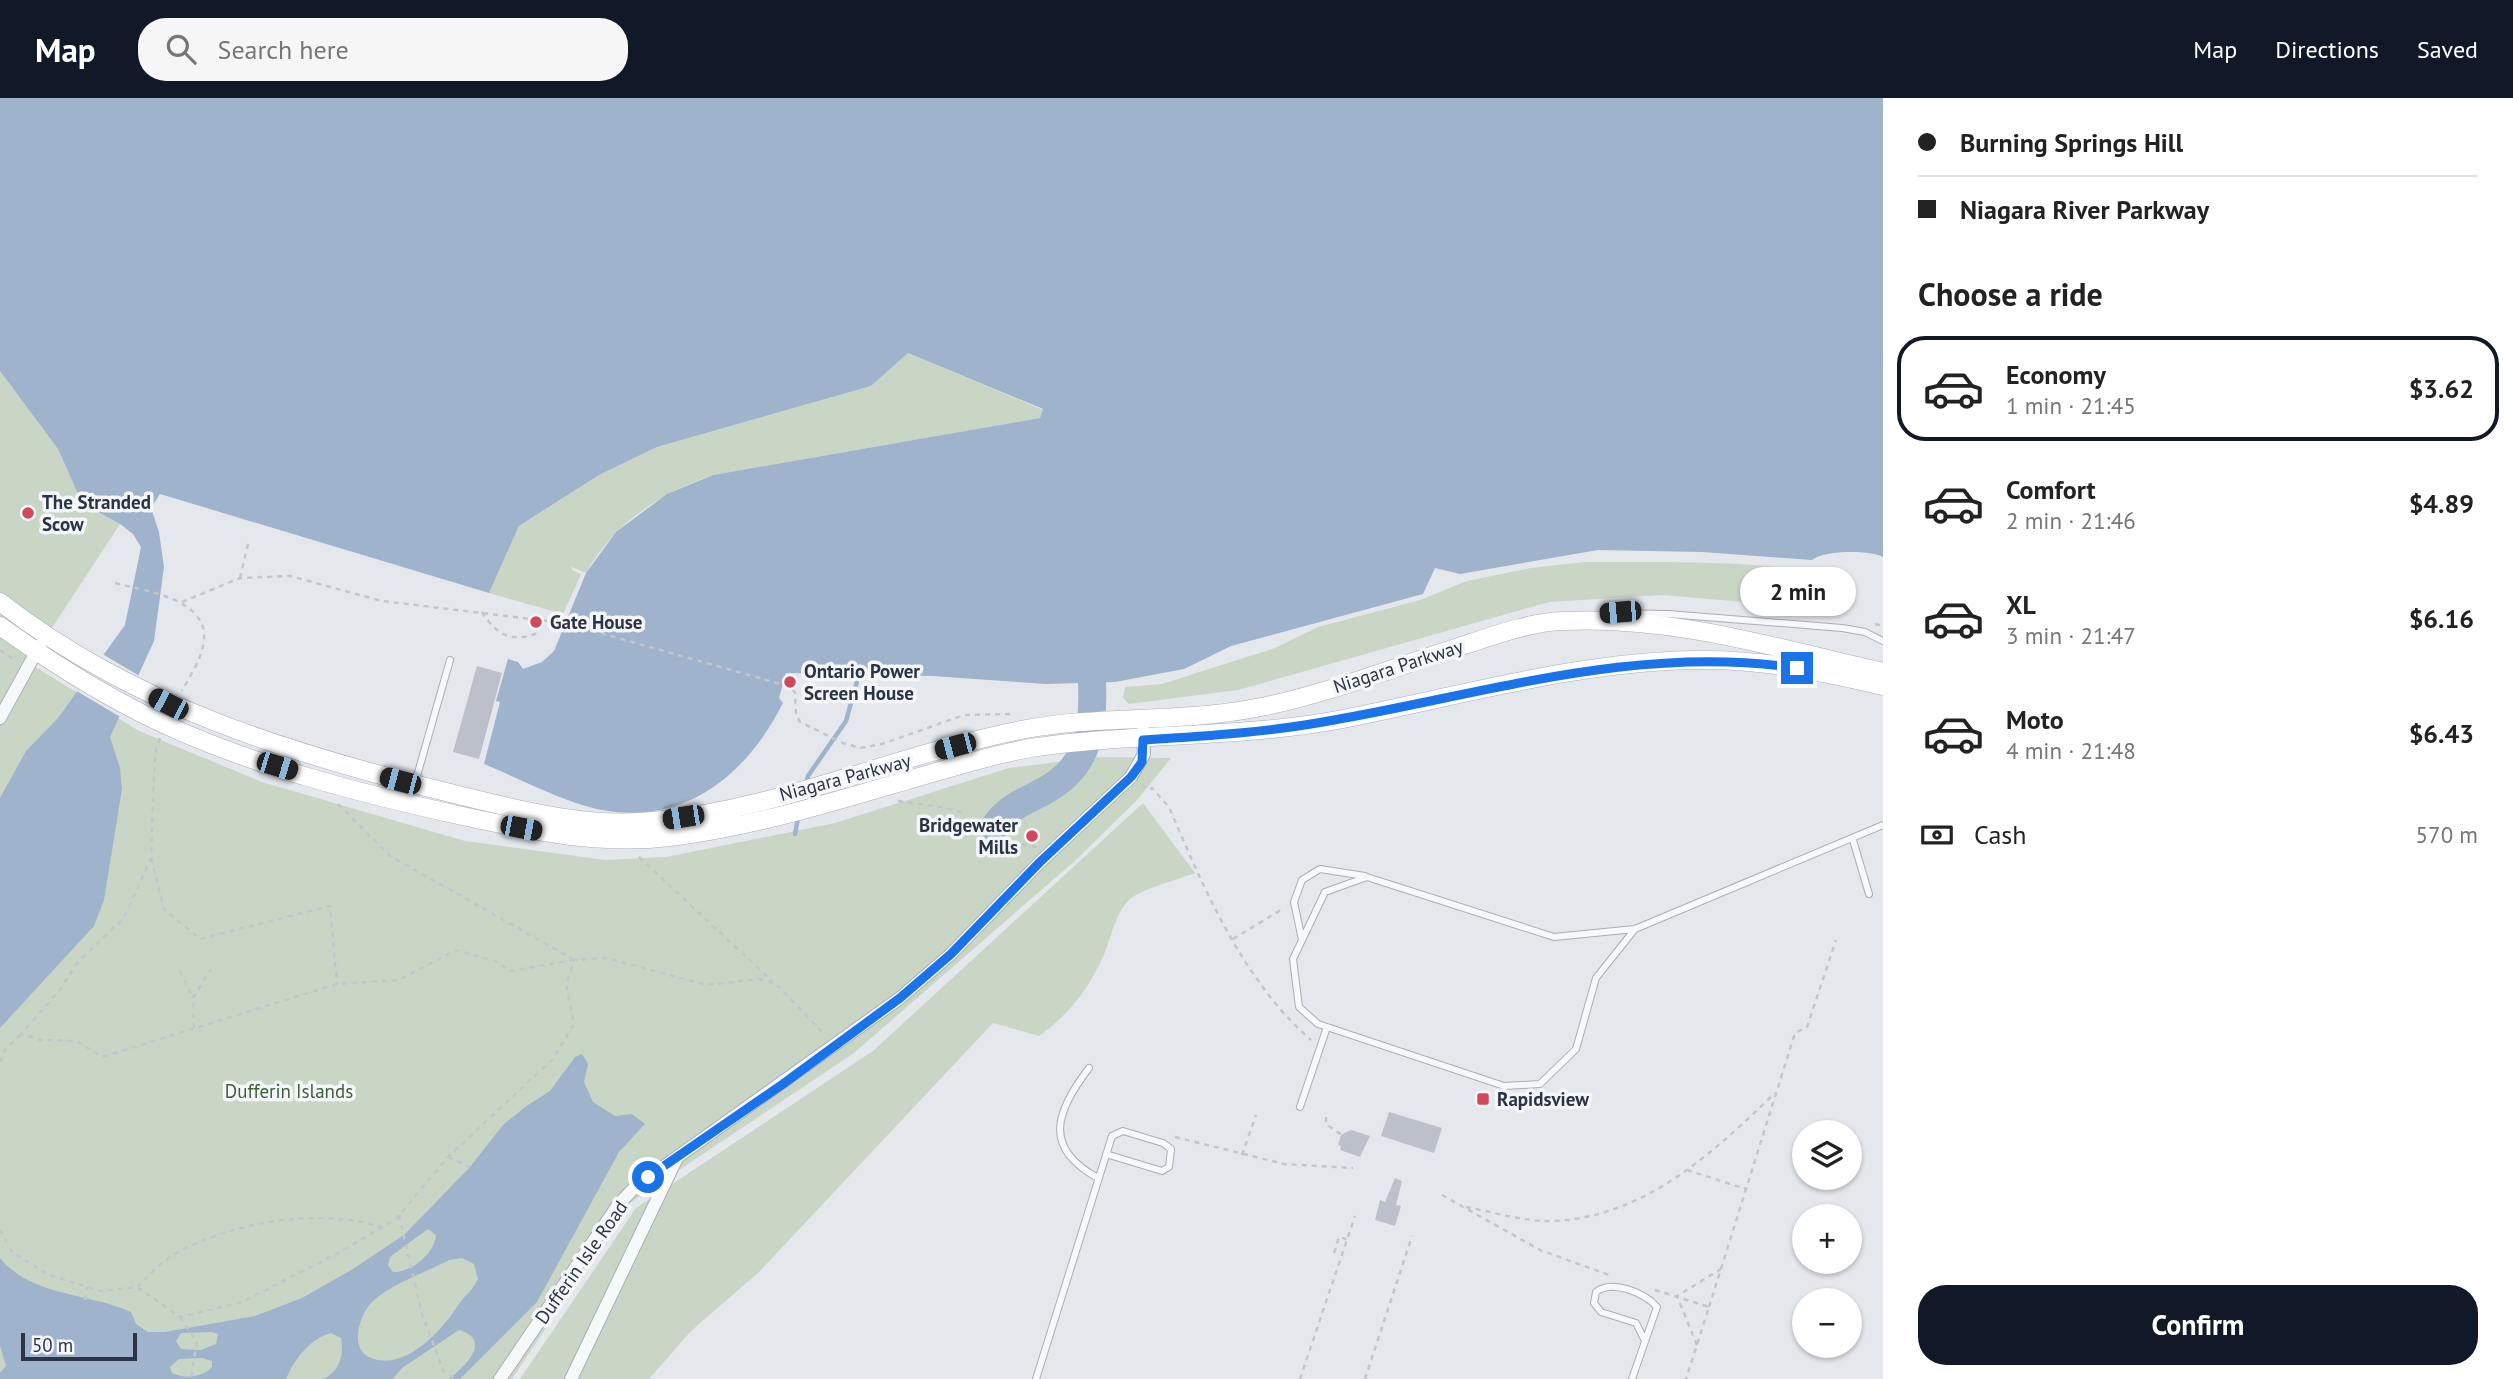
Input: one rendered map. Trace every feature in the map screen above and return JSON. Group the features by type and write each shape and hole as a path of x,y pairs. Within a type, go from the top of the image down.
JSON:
{"main road":[{"name":"Niagara Parkway","path":"0,602 47,636 146,692 246,736 415,785 528,811 616,823 683,817 786,794 960,745 1047,726 1201,716 1261,707 1496,635 1557,621 1621,620 1682,626 1883,672"},
{"name":"Niagara Parkway","path":"0,626 36,652 136,710 216,746 322,780 423,807 569,837 650,839 693,834 830,803 997,755 1048,746 1282,729 1577,672 1658,662 1700,660 1774,665 1883,686"}],"street":[{"path":"0,718 25,668 47,636"},
{"name":"Dufferin Isle Road","path":"500,1379 618,1205 634,1188 900,998 951,954 1040,862 1131,777 1142,762 1142,719"},
{"path":"571,1379 677,1158"}],"lane":[{"path":"1557,621 1620,612 1668,614 1842,628 1865,632 1883,641"},
{"path":"415,785 450,660"},
{"path":"1302,941 1294,902 1302,880 1320,869 1367,877 1554,937 1635,929 1853,840 1883,825"},
{"path":"1853,840 1869,894"},
{"path":"1367,877 1325,892 1293,959 1299,1007 1318,1024 1504,1086 1540,1084 1576,1049 1596,978 1635,929"},
{"path":"1300,1107 1327,1027"},
{"path":"1089,1068 1062,1107 1059,1129 1070,1155 1098,1178"},
{"path":"1036,1379 1098,1178 1106,1154 1112,1136 1123,1131 1163,1143 1171,1149 1172,1158 1169,1167 1162,1171 1106,1154"},
{"path":"1632,1379 1657,1307 1649,1297 1611,1286 1603,1286 1595,1292 1594,1303 1601,1312 1636,1323 1644,1339"}],"path":[{"path":"240,578 248,544"},
{"path":"182,602 240,578 290,576 382,601 565,623 784,685 795,692 798,719 817,732 860,748 882,744 964,715 1017,714"},
{"path":"115,583 182,602 197,617 204,639 200,654 177,699"},
{"path":"482,611 492,628 504,635 522,639 535,634 540,620"},
{"path":"0,650 25,668"},
{"path":"162,732 155,753 151,856 164,909 200,939 330,906 337,984"},
{"path":"1143,784 1150,790 1152,788 1169,807 1244,962 1295,1026 1311,1040"},
{"path":"909,802 963,813"},
{"path":"337,803 390,856 574,960"},
{"path":"634,852 775,983 834,1045"},
{"path":"151,856 156,862"},
{"path":"0,1062 5,1050 59,991 78,962 124,918 151,856"},
{"path":"1233,939 1294,902"},
{"path":"1686,1379 1795,1033 1807,1027 1836,940"},
{"path":"21,1034 40,1041 77,1041 102,1057 337,984 399,981 456,950 495,961 511,971 574,960 606,958 707,985 759,979 775,983"},
{"path":"180,1317 242,1302 381,1228 399,1215 448,1157 553,1059 574,1024 566,985 574,960"},
{"path":"193,998 211,969"},
{"path":"180,971 193,998 194,1028"},
{"path":"1463,1207 1548,1221 1590,1218 1636,1203 1687,1170 1729,1138 1777,1091"},
{"path":"1242,1156 1256,1115"},
{"path":"1326,1117 1326,1124 1342,1135"},
{"path":"1167,1135 1242,1156 1284,1164 1353,1168"},
{"path":"448,1157 470,1167"},
{"path":"1687,1170 1746,1189"},
{"path":"1442,1195 1540,1250 1617,1277"},
{"path":"399,1215 422,1314 444,1372 456,1379"},
{"path":"1300,1379 1354,1216"},
{"path":"0,1230 12,1252 49,1275 101,1291 137,1287 172,1256 233,1230 307,1219 356,1220 381,1228"},
{"path":"1365,1379 1412,1236"},
{"path":"1334,1252 1339,1237 1346,1239"},
{"path":"1677,1296 1721,1269"},
{"path":"85,1300 88,1287"},
{"path":"137,1287 180,1317 197,1342 191,1379"},
{"path":"1653,1289 1709,1307"},
{"path":"1677,1296 1697,1345"}],"green space":[{"path":"908,353 1043,410 1040,418 713,475 675,491 640,512 610,539 586,573 572,567 572,570 581,574 563,614 489,593 519,526 599,475 657,447 871,386"},
{"name":"Dufferin Islands","path":"0,371 58,449 82,503 120,524 29,663 139,731 262,782 465,841 605,860 666,857 835,823 1009,768 1098,757 1171,758 1138,799 1077,859 854,1053 628,1204 512,1379 0,1379"},
{"path":"1585,562 1686,562 1775,567 1814,572 1842,581 1856,593 1854,601 1841,610 1662,595 1549,602 1238,690 1129,704 1123,698 1125,687 1162,684 1275,648 1318,627 1420,600 1467,581 1531,568"},
{"path":"1143,803 1195,873 1130,899 1117,917 1093,977 1060,1019 1039,1036 993,1023 759,1272 691,1331 649,1379 520,1379 636,1208 873,1051"}],"water":[{"path":"0,98 1883,98 1883,557 1847,552 1826,554 1812,560 1702,552 1598,550 1460,574 1435,568 1423,594 1231,646 1184,669 1115,682 1046,684 932,676 786,673 779,698 783,703 746,758 723,780 698,796 670,808 640,813 608,811 573,802 484,764 500,702 496,701 508,659 518,662 523,669 542,662 554,651 586,573 616,532 667,494 713,475 1040,418 1043,409 908,353 871,386 657,447 599,475 519,526 489,593 160,494 151,508 159,532 164,567 154,641 110,737 120,768 122,789 104,900 94,926 0,1028 0,798 26,751 58,718 125,625 141,547 133,534 120,524 82,503 58,449 0,371"},
{"path":"582,1054 588,1064 584,1082 593,1102 615,1116 632,1114 645,1124 619,1152 537,1302 460,1379 449,1379 468,1360 475,1346 469,1334 459,1330 402,1368 393,1379 323,1379 337,1367 341,1356 341,1338 331,1333 316,1340 304,1351 286,1379 0,1379 0,1373 6,1366 0,1346 0,1258 13,1271 28,1280 131,1312 136,1324 148,1332 165,1332 255,1316 302,1298 353,1269 404,1235 470,1167 503,1125 550,1091 575,1057","holes":["428,1229 436,1235 427,1255 407,1269 393,1272 388,1265 390,1257","462,1258 474,1264 478,1279 444,1325 412,1353 387,1361 366,1355 360,1349 358,1332 363,1315 373,1301 400,1284 449,1260","212,1332 218,1334 216,1344 201,1350 181,1349 176,1341 181,1333","202,1358 212,1361 212,1367 198,1375 177,1375 172,1373 170,1367 179,1359"]}],"pier":[{"path":"99,652 143,678 122,718 75,690"}],"building":[{"path":"477,666 502,673 479,759 453,752"},
{"path":"1389,1112 1442,1128 1434,1153 1381,1136"},
{"path":"1351,1130 1370,1136 1360,1157 1340,1150 1341,1146 1338,1145 1341,1135"},
{"path":"1395,1178 1402,1181 1396,1205 1401,1206 1395,1226 1375,1220 1380,1200 1385,1202"}],"waterway":[{"path":"806,785 808,776 846,721 859,674"},
{"path":"994,827 1011,809 1046,790 1072,769 1080,757 1090,730 1092,683"},
{"path":"795,834 798,818"}],"place":[{"name":"The Stranded Scow","path":"28,513"},
{"name":"Gate House","path":"536,622"},
{"name":"Ontario Power Screen House","path":"790,682"},
{"name":"Bridgewater Mills","path":"1032,836"},
{"name":"Rapidsview","path":"1483,1099"}],"route":[{"path":"648,1177 783,1084 900,998 951,954 1040,862 1131,777 1142,762 1143,740 1282,729 1631,664 1700,660 1797,668"}]}
